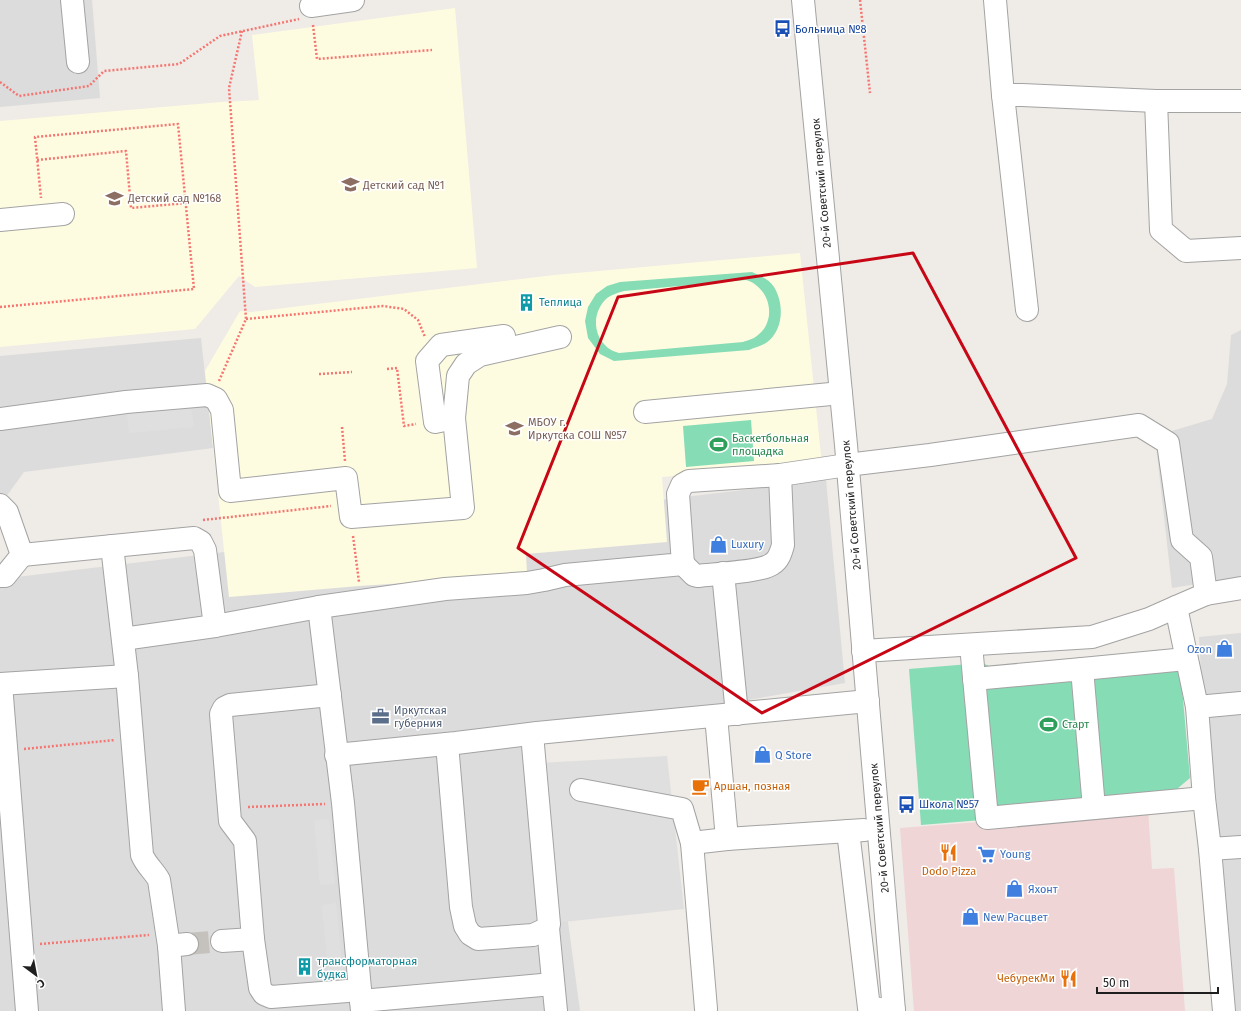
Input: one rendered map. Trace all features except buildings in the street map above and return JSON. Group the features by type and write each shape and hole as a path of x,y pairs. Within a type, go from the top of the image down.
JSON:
{"street":[{"path":"72,0 78,62"},
{"path":"310,16 353,0"},
{"name":"20-й Советский переулок","path":"803,0 848,465 894,1011"},
{"path":"995,0 1003,95 1026,310"},
{"path":"1003,95 1156,101 1241,101"},
{"path":"1156,101 1161,230 1186,251 1241,248"},
{"path":"0,220 53,215"},
{"path":"0,419 126,402 207,395 216,399 222,410 230,491 346,478 351,517 463,508 444,420 427,361 440,345 556,333 480,354 466,364 458,376 444,420"},
{"path":"645,412 841,393"},
{"path":"780,475 783,545 780,554 773,564 763,569 698,576 694,575 683,564 678,494 682,486 689,481 780,475 1139,425 1168,443 1182,540 1200,557 1206,594"},
{"path":"0,505 7,512 22,555"},
{"path":"0,576 6,576 22,555 194,538 201,542 206,550 215,626"},
{"path":"112,546 127,676 142,855 145,863 159,880 174,941 174,1011"},
{"path":"123,640 215,626 320,607 444,589 527,583 565,575 683,564"},
{"path":"723,573 737,714"},
{"path":"863,651 1092,637 1149,619 1206,594 1241,588"},
{"path":"320,607 336,755 343,803 361,1001"},
{"path":"1176,607 1197,707 1224,1011"},
{"path":"971,645 987,818 1204,798"},
{"path":"974,678 1186,659"},
{"path":"1082,669 1094,808"},
{"path":"27,1011 0,684 127,676"},
{"path":"330,695 230,705 224,708 221,714 230,821 245,841 253,939 260,988 264,994 271,997 361,1001 554,984"},
{"path":"336,755 868,701"},
{"path":"1197,707 1241,703"},
{"path":"716,716 727,839"},
{"path":"532,734 556,1011"},
{"path":"447,744 461,907 465,926 470,934 478,939 533,936 548,928"},
{"path":"581,790 682,809 692,842 706,1009"},
{"path":"692,842 879,829"},
{"path":"848,831 869,1008 894,1011"},
{"path":"1210,850 1241,847"},
{"path":"222,941 253,939"}],"path":[{"path":"860,0 870,93"},
{"path":"0,82 18,96 89,86 104,71 179,64 220,36 310,16 317,59 432,50"},
{"path":"218,382 246,319 229,88 242,31"},
{"path":"0,307 194,289 178,124 35,137 37,160 53,215"},
{"path":"37,160 126,151 131,208 186,203"},
{"path":"246,319 383,306 404,309 418,320 426,341 427,361"},
{"path":"388,369 397,368 404,426 444,420"},
{"path":"320,374 352,372"},
{"path":"342,427 346,478"},
{"path":"355,554 359,586"},
{"path":"6,751 133,738"},
{"path":"229,808 343,803"},
{"path":"21,946 174,941"}],"highlighted area":[{"path":"913,253 1076,558 762,713 518,548 618,297"}],"shaded area":[{"path":"0,0 92,0 100,98 0,107"},
{"path":"455,8 477,268 255,287 239,276 195,329 0,347 0,121 259,100 252,35"},
{"name":"МБОУ г. Иркутска СОШ №57","path":"800,253 822,465 662,477 667,542 526,554 527,575 359,586 229,597 205,371 240,311 251,312 554,275"},
{"path":"1241,330 1241,577 1172,588 1155,436 1212,419 1227,384 1231,335"},
{"path":"201,338 213,448 24,472 0,505 0,356"},
{"path":"189,397 194,427 129,433 126,402"},
{"path":"826,480 845,683 543,736 580,1011 0,1011 0,579"},
{"path":"1241,633 1241,1011 1220,1011 1199,637"},
{"path":"667,756 684,909 554,923 540,763"},
{"path":"1148,809 1152,869 1174,868 1185,1011 914,1011 900,828"},
{"path":"329,819 335,884 320,885 314,820"},
{"path":"336,903 343,971 328,972 322,905"}],"green space":[{"path":"752,272 761,276 772,284 778,294 781,309 779,325 772,338 766,343 749,350 614,361 600,354 588,338 585,321 588,307 596,294 607,286 620,282","holes":["746,280 756,285 766,297 769,317 767,324 758,335 743,342 619,353 608,348 599,337 596,325 598,312 605,300 616,293"]},
{"name":"Баскетбольная площадка","path":"751,420 754,461 686,467 683,426"},
{"name":"Старт","path":"1179,654 1190,778 1177,789 1178,804 921,825 909,669 982,663 999,670"}],"tunnel":[{"path":"187,944 222,941"}],"place":[{"name":"Больница №8","path":"782,29"},
{"name":"Детский сад №1","path":"350,185"},
{"name":"Детский сад №168","path":"115,198"},
{"name":"Теплица","path":"526,302"},
{"name":"МБОУ г. Иркутска СОШ №57","path":"515,428"},
{"name":"Баскетбольная площадка","path":"719,444"},
{"name":"Luxury","path":"718,544"},
{"name":"Ozon","path":"1225,649"},
{"name":"Иркутская губерния","path":"381,716"},
{"name":"Старт","path":"1049,724"},
{"name":"Q Store","path":"762,755"},
{"name":"Аршан, позная","path":"701,786"},
{"name":"Школа №57","path":"906,804"},
{"name":"Dodo Pizza","path":"949,853"},
{"name":"Young","path":"987,854"},
{"name":"Яхонт","path":"1015,889"},
{"name":"New Расцвет","path":"970,917"},
{"name":"трансформаторная будка","path":"304,967"},
{"name":"ЧебурекМи","path":"1068,978"}]}
